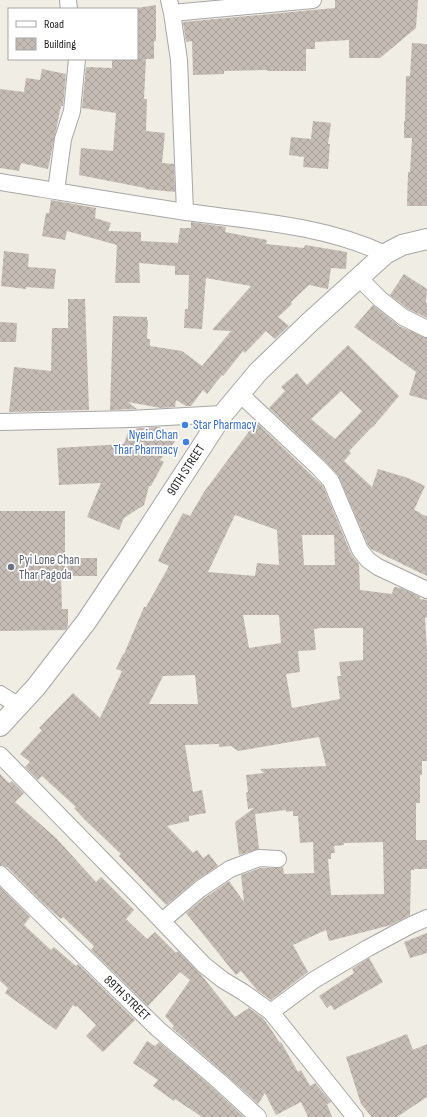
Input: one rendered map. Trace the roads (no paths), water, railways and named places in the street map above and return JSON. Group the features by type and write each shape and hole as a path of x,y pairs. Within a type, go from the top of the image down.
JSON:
{"street":[{"path":"185,212 179,60 170,6 313,0"},
{"path":"56,191 64,139 72,111 77,60"},
{"path":"0,182 185,212 257,221 304,229 347,238 385,254"},
{"name":"90TH STREET","path":"0,726 36,687 86,622 134,552 222,414 258,372 310,322 385,254 402,245 427,239"},
{"path":"359,278 380,300 403,317 427,329"},
{"path":"240,394 331,481 360,550 368,560 378,567 427,590"},
{"path":"0,422 130,419 222,414"},
{"path":"0,694 19,706"},
{"path":"0,755 204,965 223,980 271,1012 355,1117"},
{"path":"162,921 200,888 230,869 258,858 278,859"},
{"name":"89TH STREET","path":"0,874 158,1029 258,1117"},
{"path":"271,1012 314,980 368,948 427,918"}],"place":[{"name":"Star Pharmacy","path":"185,425"},
{"name":"Nyein Chan Thar Pharmacy","path":"186,442"},
{"name":"Pyi Lone Chan Thar Pagoda","path":"11,567"}]}
